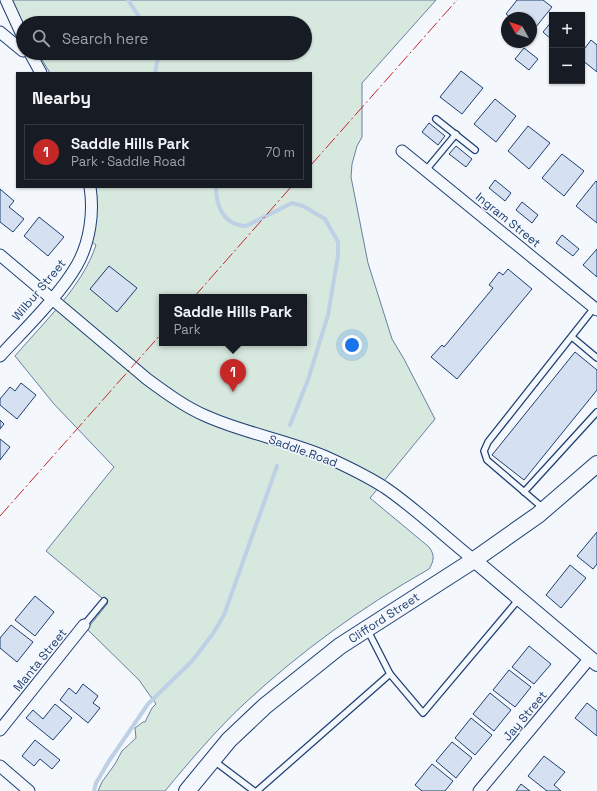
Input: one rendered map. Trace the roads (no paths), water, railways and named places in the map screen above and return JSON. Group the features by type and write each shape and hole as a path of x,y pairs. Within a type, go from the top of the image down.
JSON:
{"main road":[{"name":"Clifford Street","path":"187,791 229,740 266,706 340,646 474,560 545,509 597,464"}],"street":[{"path":"6,0 16,22"},
{"path":"0,32 16,45"},
{"path":"33,60 40,72"},
{"name":"Ingram Street","path":"402,151 596,309"},
{"name":"Wilbur Street","path":"0,356 52,299 77,265 84,251 92,212 90,188"},
{"name":"Saddle Road","path":"0,255 166,393 206,416 249,432 304,449 367,477 385,488 474,560 594,661"},
{"name":"Manta Street","path":"0,730 84,625"},
{"name":"Jay Street","path":"479,791 594,661"},
{"path":"0,766 29,791"}],"lane":[{"path":"436,118 475,150"},
{"path":"426,170 456,134"},
{"path":"545,509 487,460 484,451 488,442 596,309"},
{"path":"572,337 597,358"},
{"path":"524,492 597,412"},
{"path":"367,629 390,674 423,713 520,599"},
{"path":"84,625 104,601"},
{"path":"213,760 255,791 390,674"}],"waterway":[{"path":"128,0 139,16"},
{"path":"155,72 158,60"},
{"path":"216,188 216,194 223,214 238,225 246,226 292,203 303,206 325,219 338,242 338,256 328,315 308,380 290,425"},
{"path":"94,791 96,783 109,761 148,704 192,661 212,635 224,615 277,466"}],"place":[{"name":"Saddle Hills Park","path":"233,392"}]}
